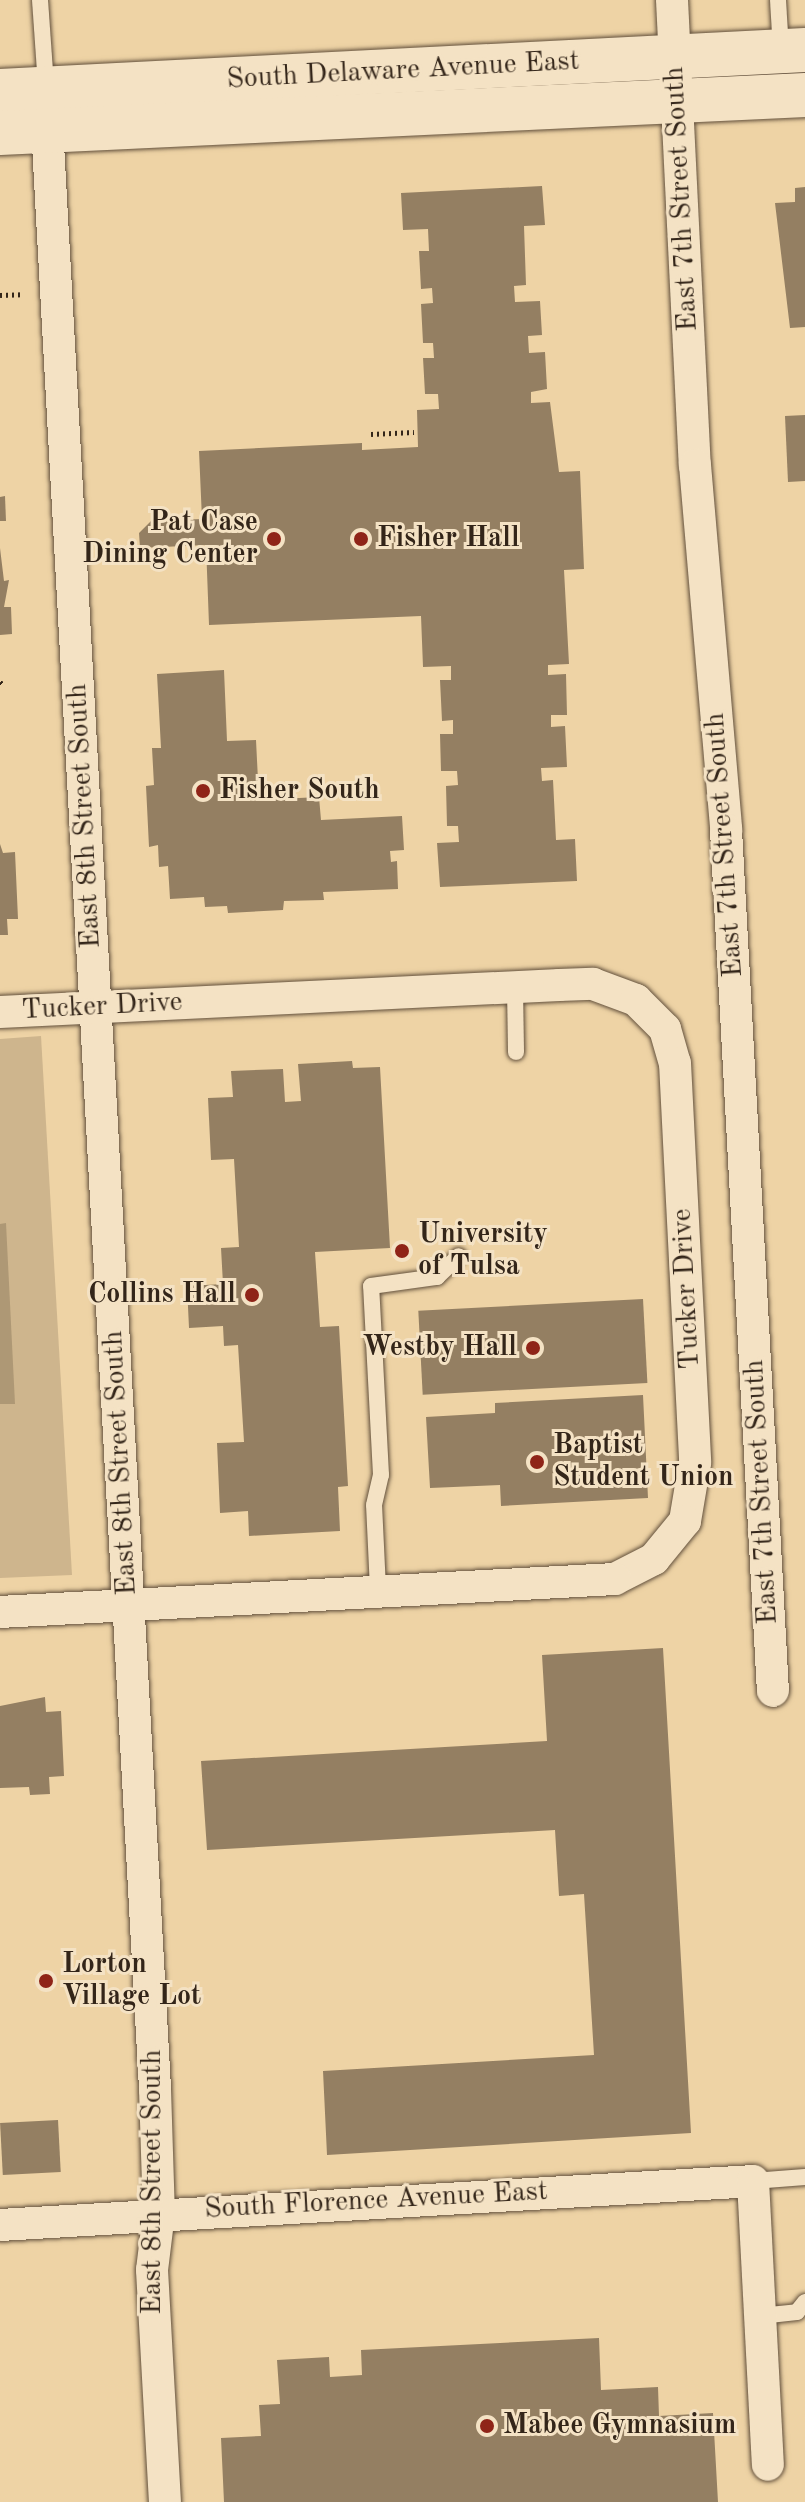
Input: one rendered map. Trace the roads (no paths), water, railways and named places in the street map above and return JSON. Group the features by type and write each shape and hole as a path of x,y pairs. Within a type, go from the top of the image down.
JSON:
{"street":[{"name":"East 7th Street South","path":"672,0 695,465 726,830 773,1691"},
{"name":"South Delaware Avenue East","path":"0,133 46,110 675,57 790,73"},
{"name":"South Delaware Avenue East","path":"0,91 46,110 677,101 790,73"},
{"name":"East 8th Street South","path":"46,110 129,1606 159,2213 152,2270 165,2502"},
{"name":"Tucker Drive","path":"0,1012 593,984 636,1000 665,1029 675,1063 695,1462 685,1521 654,1559 615,1579 378,1589 0,1612"},
{"name":"South Florence Avenue East","path":"0,2225 117,2221 159,2213 753,2181"},
{"path":"753,2181 768,2465"}],"lane":[{"path":"40,0 46,110"},
{"path":"778,0 790,73"},
{"path":"515,987 516,1052"},
{"path":"378,1589 374,1505 381,1475 371,1286 437,1277 459,1256"},
{"path":"753,2181 805,2177"},
{"path":"760,2316 797,2312 805,2302"}],"place":[{"name":"Pat Case Dining Center","path":"274,539"},
{"name":"Fisher Hall","path":"361,539"},
{"name":"Fisher South","path":"203,791"},
{"name":"University of Tulsa","path":"402,1251"},
{"name":"Collins Hall","path":"252,1295"},
{"name":"Westby Hall","path":"533,1348"},
{"name":"Baptist Student Union","path":"537,1462"},
{"name":"Lorton Village Lot","path":"46,1981"},
{"name":"Mabee Gymnasium","path":"487,2426"}]}
